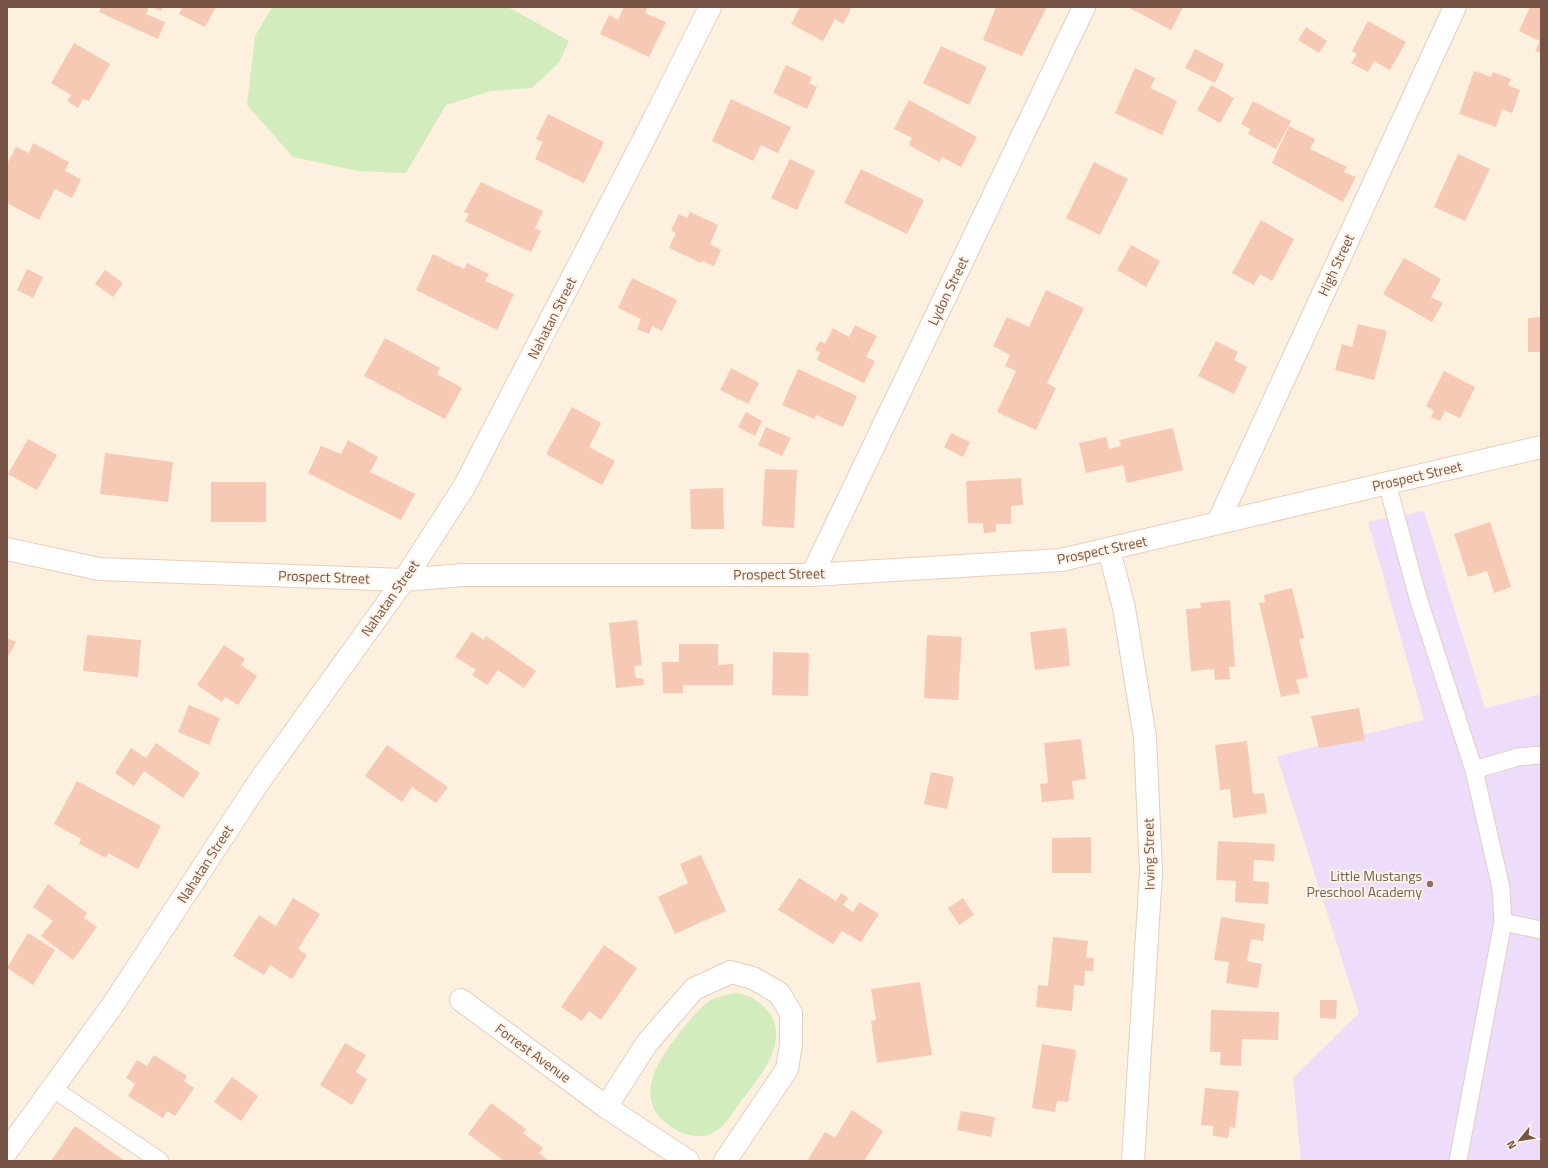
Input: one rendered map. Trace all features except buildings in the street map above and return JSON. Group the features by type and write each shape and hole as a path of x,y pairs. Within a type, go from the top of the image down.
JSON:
{"street":[{"name":"Nahatan Street","path":"7,1151 112,1006 258,783 404,580 464,487 644,139 710,7"},
{"name":"Lydon Street","path":"812,574 1084,7"},
{"name":"High Street","path":"1218,522 1455,7"},
{"name":"Prospect Street","path":"7,549 99,569 404,580 463,575 812,574 1061,560 1109,550 1218,522 1541,447"},
{"name":"Irving Street","path":"1109,550 1124,608 1145,738 1151,872 1133,1161"},
{"path":"606,1107 647,1043 694,989 732,972 753,978 780,993 791,1013 790,1050 787,1069 725,1161"},
{"name":"Forrest Avenue","path":"461,1000 606,1107 688,1161"}],"lane":[{"path":"1387,483 1418,598 1474,770 1501,888 1503,922 1458,1161"},
{"path":"1474,770 1518,758 1541,755"},
{"path":"1503,922 1541,930"},
{"path":"52,1088 160,1161"}],"shaded area":[{"name":"Little Mustangs Preschool Academy","path":"1424,511 1485,708 1541,694 1541,1161 1301,1161 1293,1078 1359,1013 1277,756 1424,720 1368,522"}],"green space":[{"path":"272,7 508,7 569,41 559,63 532,88 491,91 446,105 406,173 358,171 293,157 247,105 255,36"},
{"path":"736,993 749,996 755,1000 765,1008 773,1019 776,1031 775,1044 771,1056 765,1069 721,1127 708,1135 687,1135 673,1128 660,1117 653,1106 650,1093 652,1081 664,1055 700,1008 714,998"}],"place":[{"name":"Little Mustangs Preschool Academy","path":"1430,884"}]}
